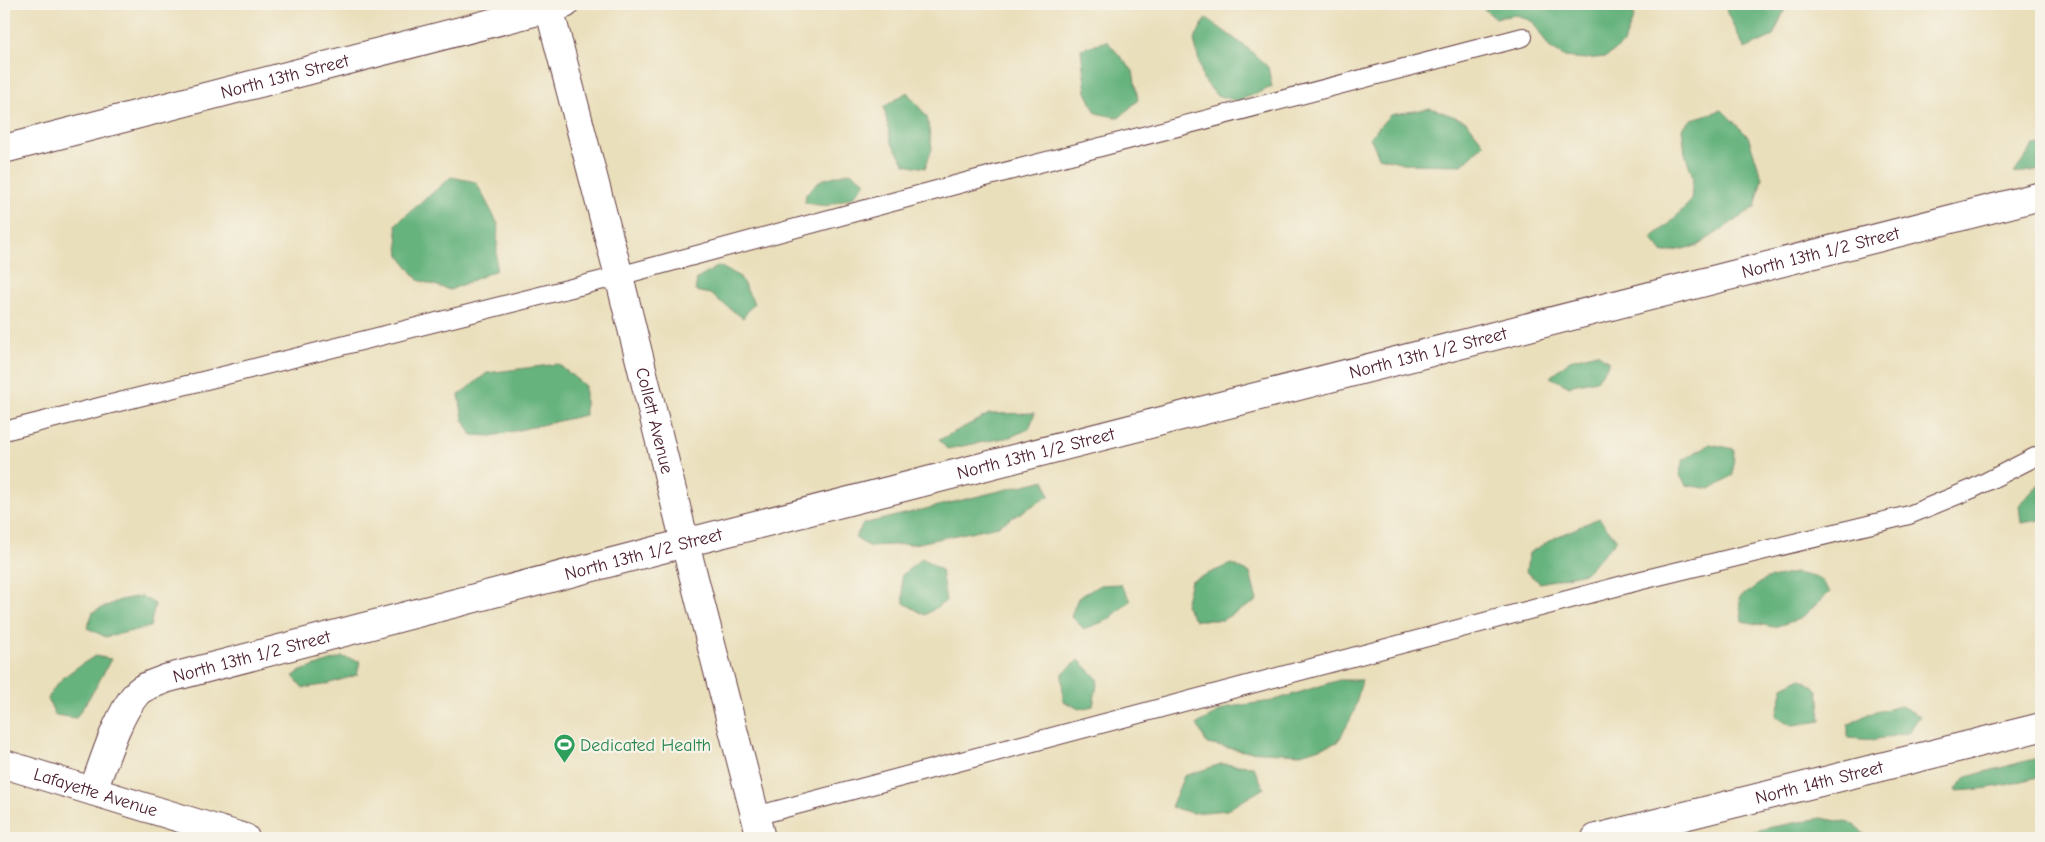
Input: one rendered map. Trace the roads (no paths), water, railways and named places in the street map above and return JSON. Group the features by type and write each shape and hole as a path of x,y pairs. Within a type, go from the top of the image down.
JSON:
{"street":[{"name":"North 13th Street","path":"4,149 554,5"},
{"name":"Collett Avenue","path":"554,5 685,543 758,827"},
{"name":"North 13th 1/2 Street","path":"93,791 109,747 127,708 138,691 165,679 685,543 2041,196"},
{"name":"North 14th Street","path":"1596,838 2041,727"},
{"name":"Lafayette Avenue","path":"4,764 245,838"}],"lane":[{"path":"4,432 619,276 970,181 1523,36"},
{"path":"758,827 1642,580 1909,515 1972,489 2041,454"}],"place":[{"name":"Dedicated Health","path":"564,764"}]}
